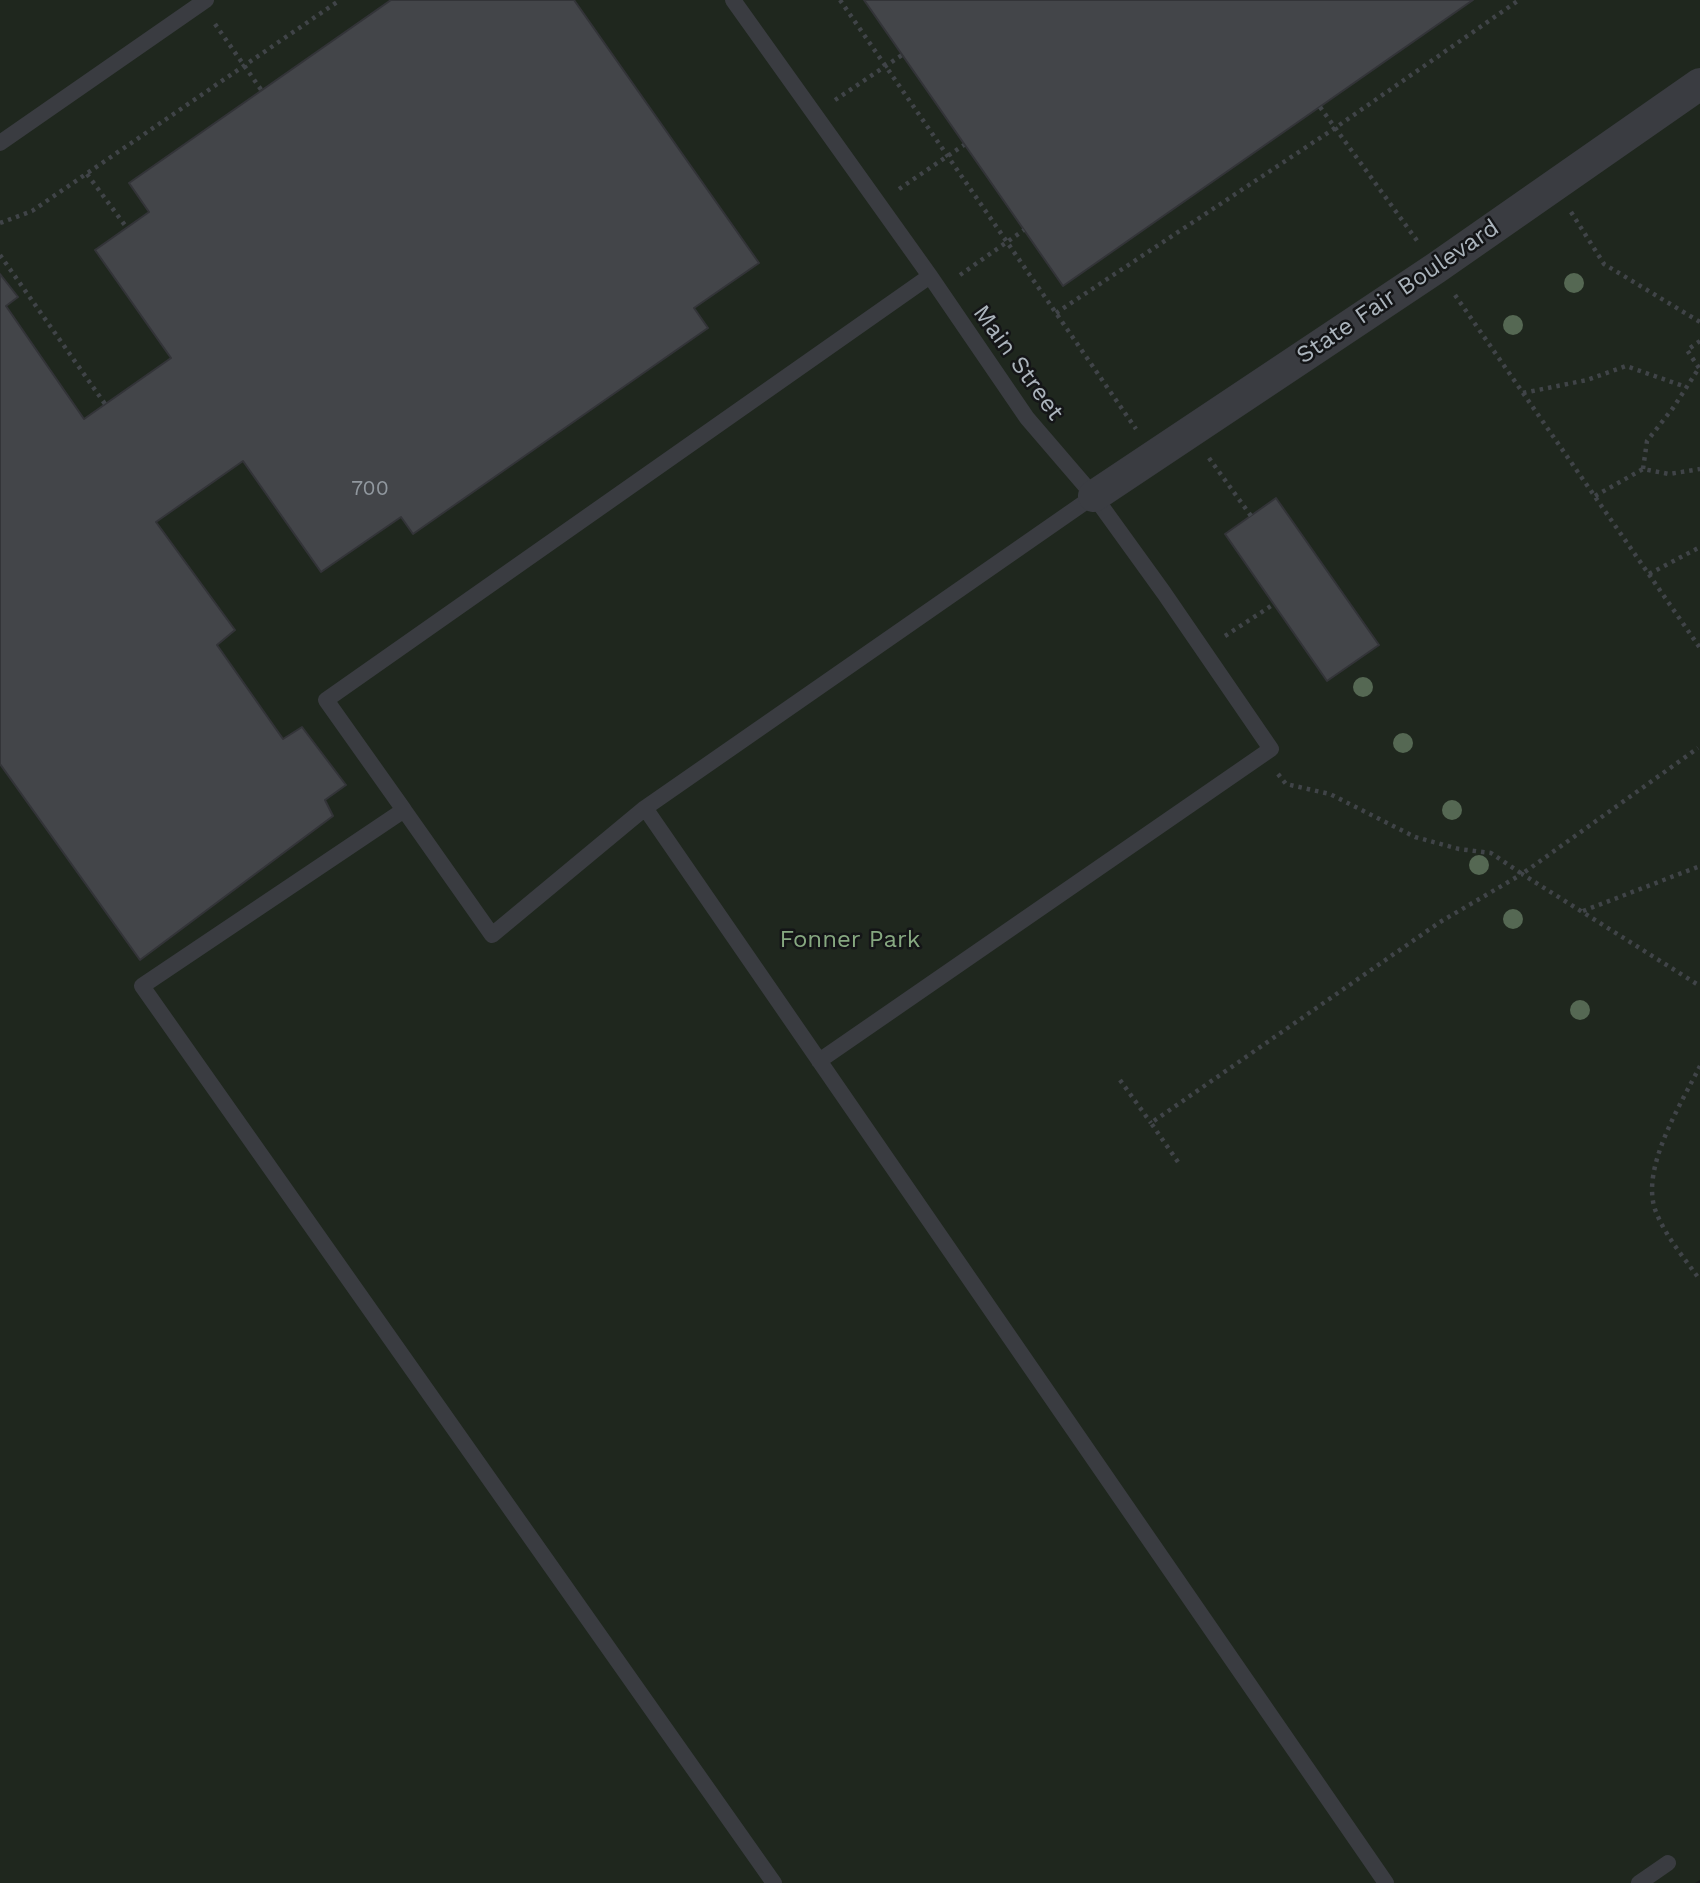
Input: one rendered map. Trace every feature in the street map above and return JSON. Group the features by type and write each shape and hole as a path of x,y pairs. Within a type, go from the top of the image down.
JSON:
{"street":[{"name":"State Fair Boulevard","path":"1094,496 1436,268 1700,83"}],"lane":[{"name":"Main Street","path":"733,0 935,283 1027,418 1094,496 1203,650 1267,751"},
{"path":"0,143 203,2"},
{"path":"935,283 326,700 492,935 645,808 1094,496"},
{"path":"819,1060 1267,751"},
{"path":"645,808 1386,1883"},
{"path":"404,810 142,986 774,1883"},
{"path":"1639,1883 1668,1863"}],"path":[{"path":"0,223 32,211 340,0"},
{"path":"840,0 1154,456"},
{"path":"1056,313 1335,128 1519,0"},
{"path":"203,2 261,91"},
{"path":"814,114 902,55"},
{"path":"1320,107 1524,393 1700,648"},
{"path":"878,204 964,145"},
{"path":"87,174 127,228"},
{"path":"1553,185 1604,264 1700,322"},
{"path":"935,283 1024,230"},
{"path":"0,255 105,404"},
{"path":"1643,469 1647,442 1700,368 1687,350 1700,341"},
{"path":"1524,393 1587,380 1626,366 1686,387"},
{"path":"1190,432 1251,516"},
{"path":"1595,496 1643,469 1669,474 1700,469"},
{"path":"1649,574 1700,547"},
{"path":"1203,650 1274,604"},
{"path":"1151,1122 1440,922 1522,874 1698,748"},
{"path":"1267,751 1286,785 1330,794 1415,837 1460,849 1491,853 1700,986"},
{"path":"1582,912 1700,866"},
{"path":"1700,1066 1664,1139 1651,1188 1655,1210 1667,1233 1700,1280"},
{"path":"1120,1080 1178,1162"}],"green space":[{"name":"Fonner Park","path":"0,0 1700,0 1700,1880 1695,1883 0,1883"}],"building":[{"path":"391,0 574,0 759,263 694,308 708,328 413,534 401,517 321,572 243,461 156,522 235,630 217,645 283,739 302,727 346,785 325,800 333,816 140,960 0,764 0,274 18,297 6,306 84,419 171,358 95,250 149,212 129,183"},
{"path":"864,0 1473,0 1063,286"},
{"path":"1276,498 1379,645 1327,681 1225,534"}]}
